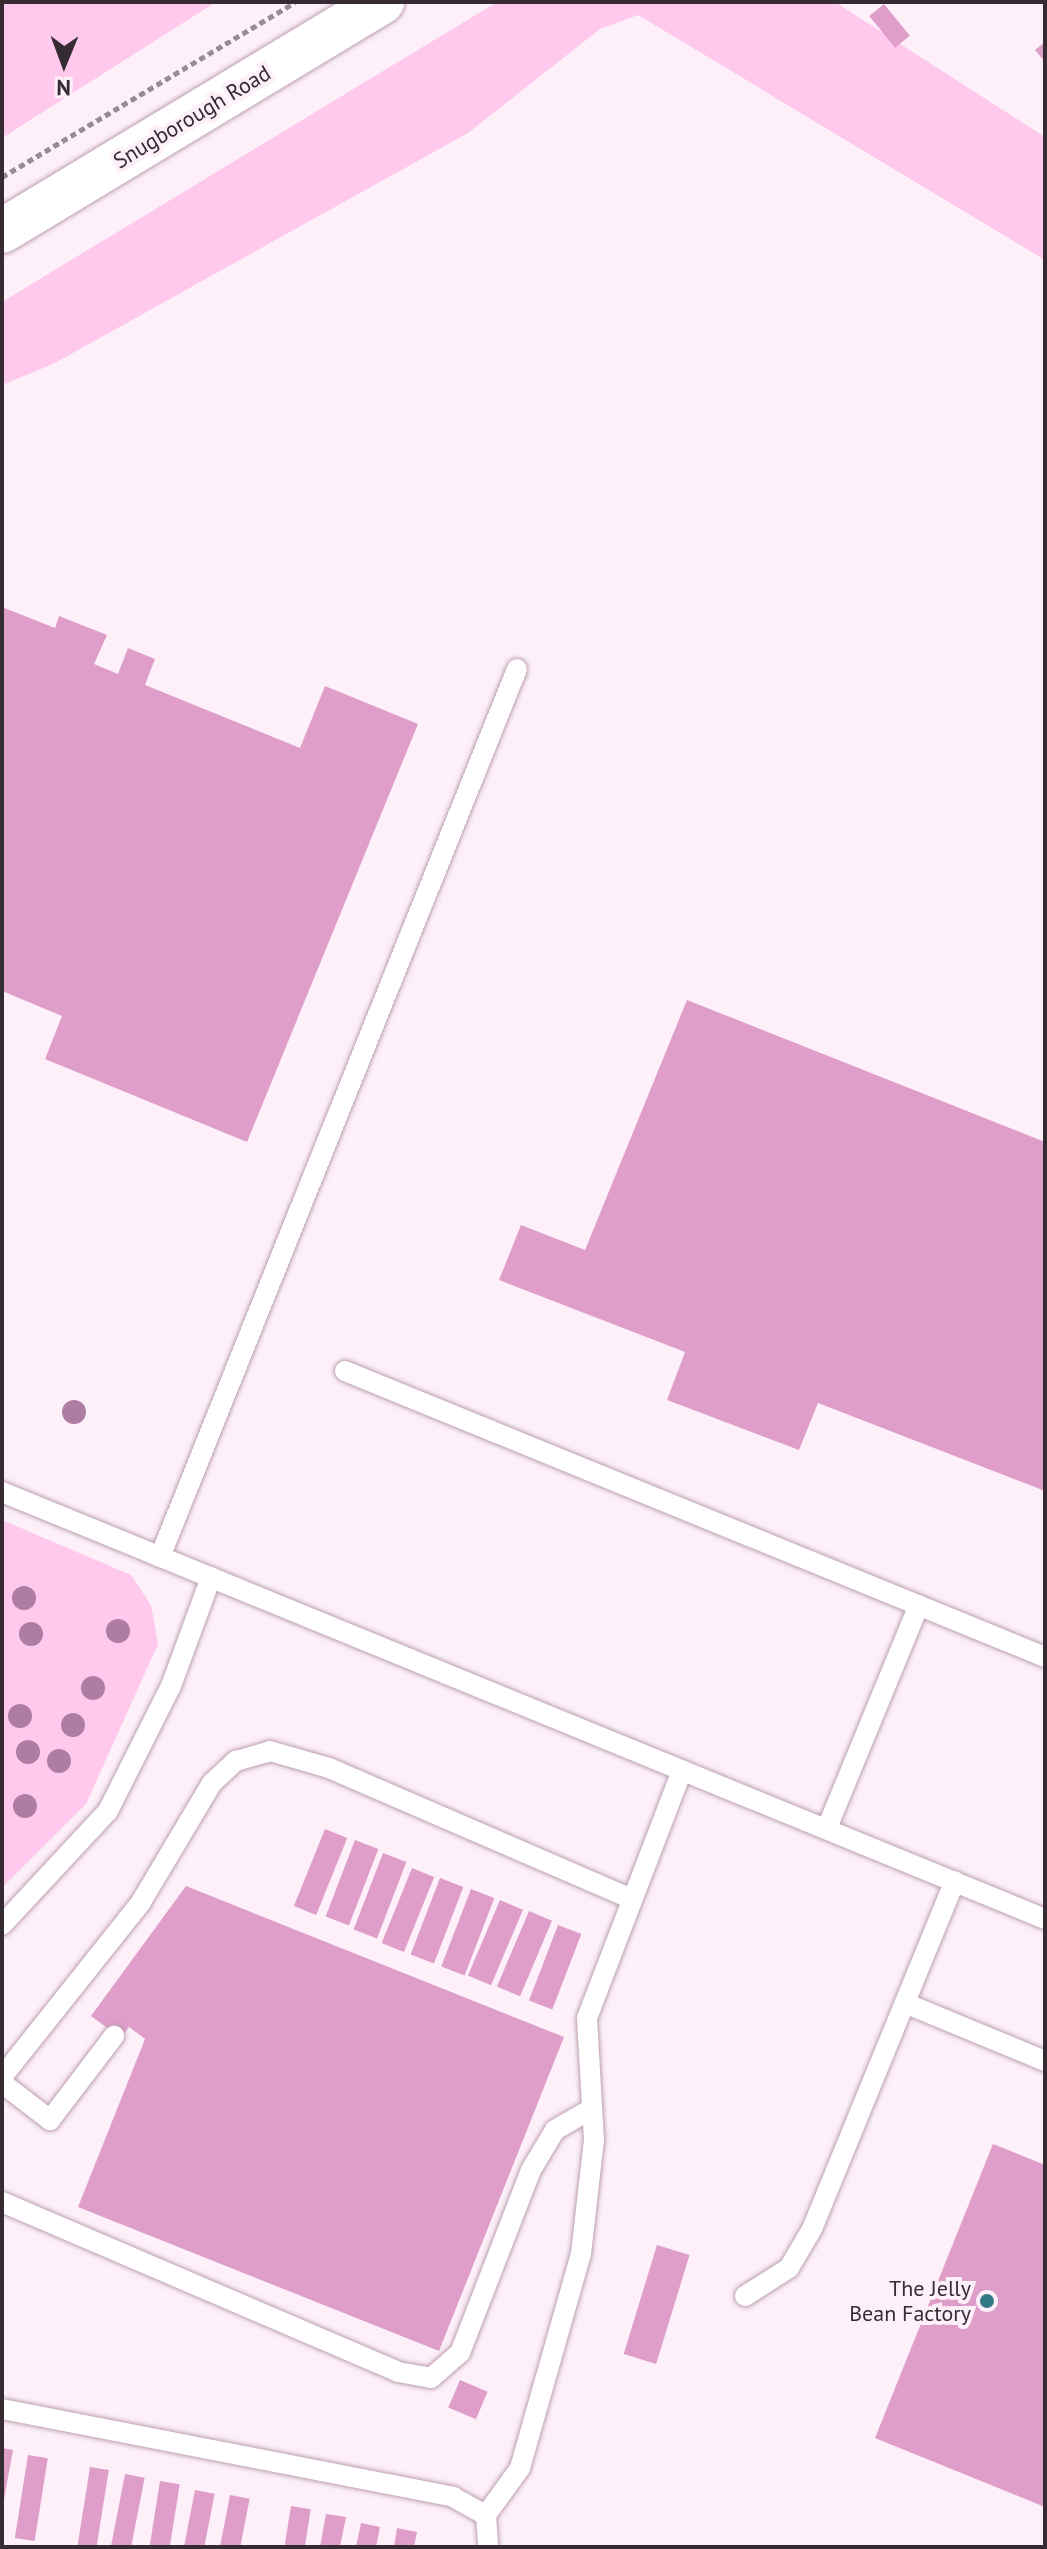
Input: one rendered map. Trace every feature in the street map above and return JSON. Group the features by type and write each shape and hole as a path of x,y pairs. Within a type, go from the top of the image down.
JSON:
{"main road":[{"name":"Snugborough Road","path":"2,231 382,2"}],"lane":[{"path":"160,1557 517,669"},
{"path":"345,1371 1045,1657"},
{"path":"2,1492 1045,1919"},
{"path":"2,1925 108,1811 171,1686 211,1577"},
{"path":"827,1828 919,1605"},
{"path":"2,2077 141,1902 212,1783 236,1761 270,1751 329,1768 631,1899"},
{"path":"488,2547 486,2515 520,2468 581,2254 591,2109 587,2018 628,1926 631,1899 682,1771"},
{"path":"745,2296 789,2268 812,2229 955,1881"},
{"path":"905,2003 1045,2061"},
{"path":"2,2083 50,2120 114,2036"},
{"path":"2,2202 398,2372 431,2378 460,2353 531,2170 555,2130 591,2109"},
{"path":"2,2409 453,2497 486,2515"}],"path":[{"path":"2,177 295,2"}],"shaded area":[{"path":"2,2 216,2 2,138"},
{"path":"497,2 835,2 1045,137 1045,260 638,15 600,29 468,133 53,364 2,385 2,302"},
{"path":"2,1520 131,1575 151,1605 158,1644 86,1804 2,1888"}],"building":[{"path":"884,4 910,36 895,48 869,16"},
{"path":"1045,42 1045,62 1035,50"},
{"path":"2,607 55,628 59,616 107,635 94,664 118,674 128,648 155,659 145,685 300,748 325,686 418,724 247,1142 45,1059 62,1016 2,991"},
{"path":"687,1000 1045,1142 1045,1491 818,1403 799,1450 667,1400 685,1352 499,1280 521,1225 585,1250"},
{"path":"325,1829 347,1838 316,1915 294,1906"},
{"path":"355,1840 378,1849 349,1926 326,1917"},
{"path":"383,1853 406,1862 377,1939 354,1930"},
{"path":"412,1868 434,1877 404,1952 382,1943"},
{"path":"440,1878 463,1887 434,1964 411,1955"},
{"path":"186,1886 564,2037 439,2351 78,2207 145,2039 129,2027 121,2038 91,2016"},
{"path":"471,1889 494,1898 465,1975 441,1966"},
{"path":"500,1900 523,1910 491,1985 468,1975"},
{"path":"529,1911 552,1921 520,1996 497,1986"},
{"path":"558,1925 581,1934 552,2010 529,2001"},
{"name":"The Jelly Bean Factory","path":"993,2144 1045,2165 1045,2507 875,2438"},
{"path":"657,2245 690,2255 656,2364 624,2354"},
{"path":"460,2380 488,2392 476,2419 448,2408"},
{"path":"2,2448 13,2450 4,2499 2,2499"},
{"path":"28,2455 48,2458 35,2541 15,2538"},
{"path":"90,2467 109,2470 97,2547 77,2547"},
{"path":"125,2474 145,2478 131,2547 111,2547"},
{"path":"160,2481 180,2484 170,2547 150,2547"},
{"path":"195,2490 215,2494 204,2547 184,2547"},
{"path":"230,2495 250,2499 240,2547 220,2547"},
{"path":"291,2506 311,2509 305,2547 285,2547"},
{"path":"326,2514 346,2517 340,2547 320,2547"},
{"path":"361,2523 380,2527 376,2547 356,2547"},
{"path":"397,2528 417,2532 414,2547 394,2547"}],"place":[{"name":"The Jelly Bean Factory","path":"987,2301"}]}
